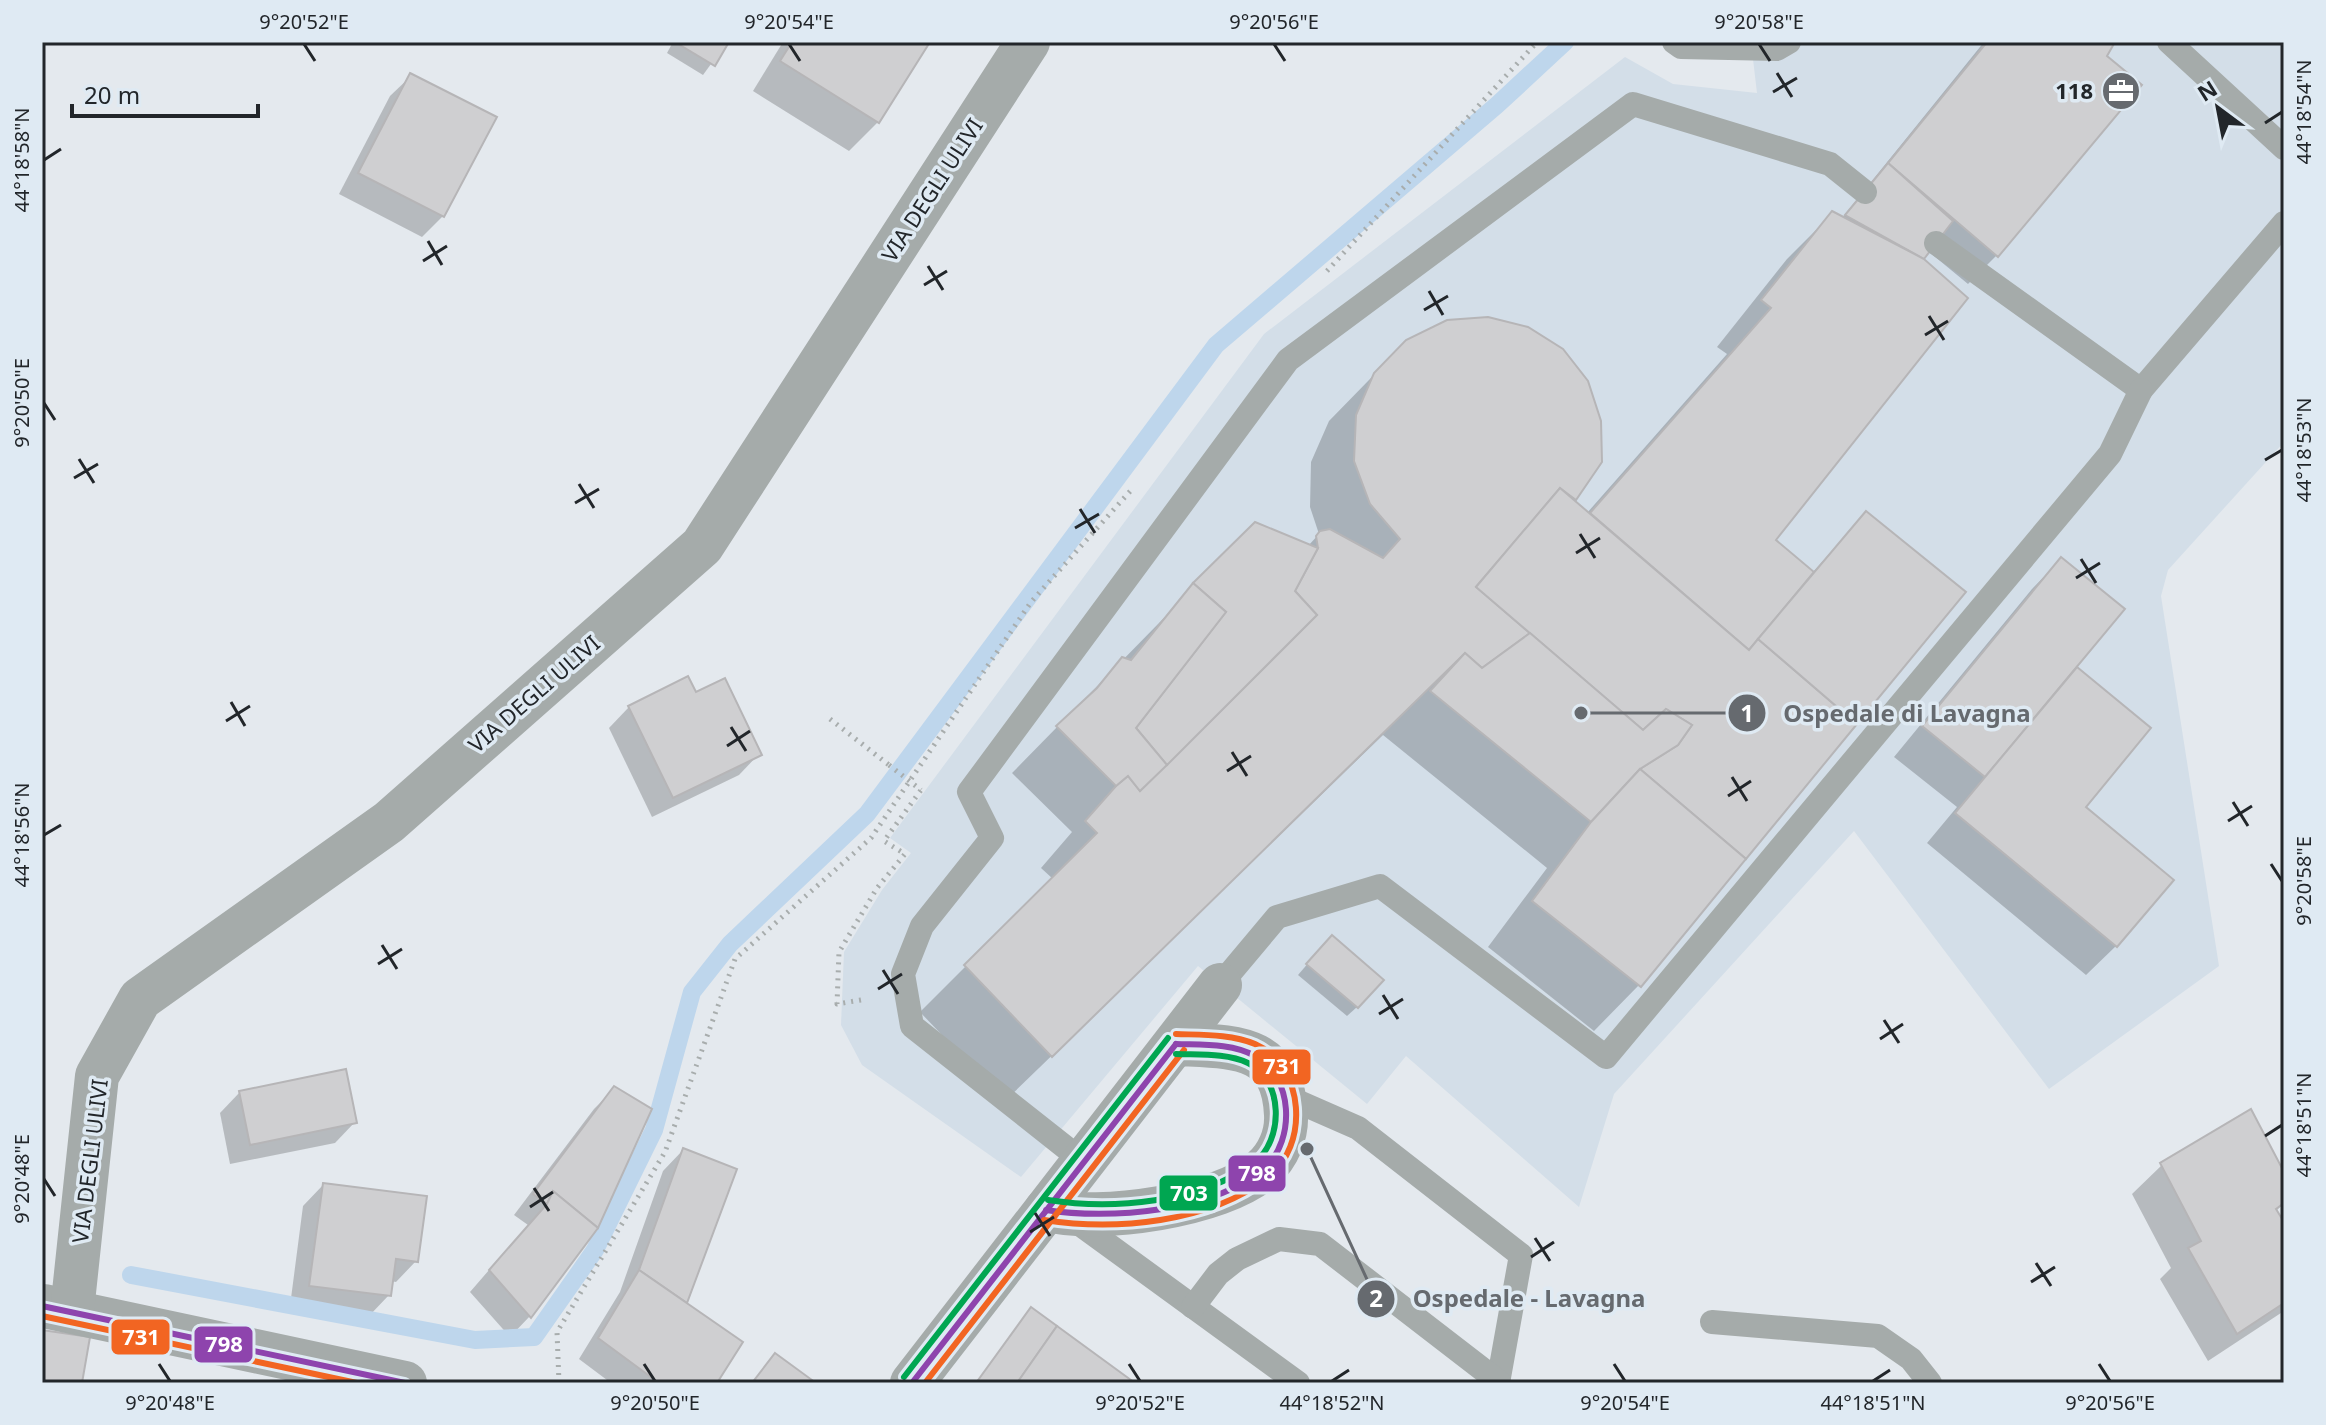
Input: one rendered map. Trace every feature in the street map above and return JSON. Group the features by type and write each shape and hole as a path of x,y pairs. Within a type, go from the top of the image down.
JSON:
{"street":[{"name":"VIA DEGLI ULIVI","path":"57,1308 97,1076 140,999 389,822 702,546 1028,42"},
{"path":"912,1383 1057,1213 1084,1162 1220,985"},
{"path":"1057,1213 1147,1211 1233,1188 1263,1169 1281,1148 1286,1121 1285,1096 1268,1062 1242,1049 1176,1044"},
{"path":"57,1308 405,1383"}],"lane":[{"path":"1674,42 1681,47 1777,49 1789,42"},
{"path":"2169,42 2284,148"},
{"path":"1084,1162 912,1026 903,974 922,926 992,838 969,792 1288,360 1633,104 1830,164 1865,192"},
{"path":"1220,985 1277,917 1380,886 1606,1057 2110,454 2141,390 2284,223"},
{"path":"1936,243 2141,390"},
{"path":"1193,1307 1218,1274 1237,1259 1279,1239 1320,1244 1498,1383 1521,1255 1358,1128 1285,1096"},
{"path":"1057,1213 1298,1383"},
{"path":"1712,1322 1878,1336 1911,1359 1930,1383"}],"path":[{"path":"1390,200 1537,42"},
{"path":"830,719 921,790 884,841 905,854 877,888 839,952 837,1004 907,993"}],"shaded area":[{"path":"1751,42 2284,42 2284,442 2168,570 2161,596 2219,966 2049,1089 1854,831 1614,1094 1579,1207 1406,1056 1367,1104 1198,966 1021,1177 862,1065 841,1025 844,952 882,890 911,853 890,838 1264,334 1625,57 1673,84 1757,93"}],"building":[{"path":"675,42 729,42 715,66"},
{"path":"792,42 930,42 879,123 780,61"},
{"path":"1987,42 2115,42 2107,56 2142,85 1998,257 1888,163"},
{"path":"410,73 497,117 444,217 358,173"},
{"path":"1888,163 1953,221 1924,259 1845,215"},
{"path":"1832,211 1924,259 1968,298 1776,540 1814,572 1749,650 1590,513 1771,308 1761,300"},
{"path":"1488,317 1528,327 1563,349 1588,381 1601,421 1602,462 1576,500 1560,488 1476,587 1530,633 1482,668 1465,653 1052,1057 964,965 1097,833 1085,821 1116,786 1128,776 1140,791 1317,615 1295,591 1318,548 1316,536 1320,531 1330,529 1383,558 1400,539 1370,504 1354,461 1356,415 1374,373 1406,340 1447,320"},
{"path":"1560,488 1749,650 1758,639 1857,724 1746,859 1640,769 1678,745 1692,725 1666,709 1643,730 1476,587"},
{"path":"1866,511 1966,592 1857,724 1758,639"},
{"path":"1255,522 1318,548 1295,591 1317,615 1167,765 1136,728 1226,612 1193,583"},
{"path":"2061,557 2125,609 1985,777 1922,726"},
{"path":"1193,583 1226,612 1136,728 1167,765 1140,791 1128,776 1116,786 1056,726 1097,688 1122,657 1131,660"},
{"path":"1530,633 1643,730 1666,709 1692,725 1678,745 1640,769 1591,822 1430,691 1465,653 1482,668"},
{"path":"2077,667 2151,728 2086,807 2174,880 2117,947 1955,813"},
{"path":"688,676 696,692 725,678 762,755 673,798 628,706"},
{"path":"1640,769 1746,859 1641,987 1532,901 1591,822"},
{"path":"1332,935 1384,980 1358,1008 1306,964"},
{"path":"346,1069 357,1123 250,1145 239,1091"},
{"path":"614,1086 652,1109 598,1228 553,1191 547,1204 533,1194"},
{"path":"2251,1109 2284,1172 2284,1203 2276,1209 2284,1222 2284,1303 2237,1334 2188,1248 2201,1241 2160,1163"},
{"path":"683,1148 737,1169 687,1303 639,1270"},
{"path":"323,1183 427,1196 418,1262 396,1259 391,1296 309,1286"},
{"path":"553,1191 598,1228 531,1318 489,1270 547,1204"},
{"path":"639,1270 743,1342 717,1383 659,1383 598,1338"},
{"path":"1031,1307 1057,1326 1017,1383 976,1383"},
{"path":"1057,1326 1135,1383 1017,1383"},
{"path":"42,1330 90,1337 82,1383 42,1383"},
{"path":"775,1353 812,1380 809,1383 752,1383"}],"waterway":[{"path":"131,1275 475,1340 534,1337 595,1250 654,1130 692,992 730,944 867,814 1216,345 1497,105 1565,42"}],"transit line":[{"name":"731","path":"1044,1220 1130,1223 1190,1214 1244,1193 1281,1164 1290,1147 1296,1107 1284,1070 1272,1055 1255,1044 1236,1038 1176,1034"},
{"name":"703","path":"904,1377 1168,1038"},
{"name":"798","path":"1046,1210 1130,1213 1190,1203 1244,1183 1265,1168 1275,1156 1282,1141 1286,1109 1277,1078 1268,1065 1236,1049 1176,1044"},
{"name":"798","path":"912,1383 1176,1044"},
{"name":"731","path":"925,1383 1184,1050"},
{"name":"703","path":"1048,1200 1127,1203 1182,1195 1232,1176 1264,1153 1271,1140 1276,1111 1274,1096 1260,1071 1231,1058 1176,1054"},
{"name":"798","path":"42,1306 405,1383"},
{"name":"731","path":"42,1316 357,1383"}],"place":[{"name":"118","path":"2121,91"},
{"name":"Ospedale di Lavagna","path":"1581,713"},
{"name":"Ospedale - Lavagna","path":"1307,1149"}]}
